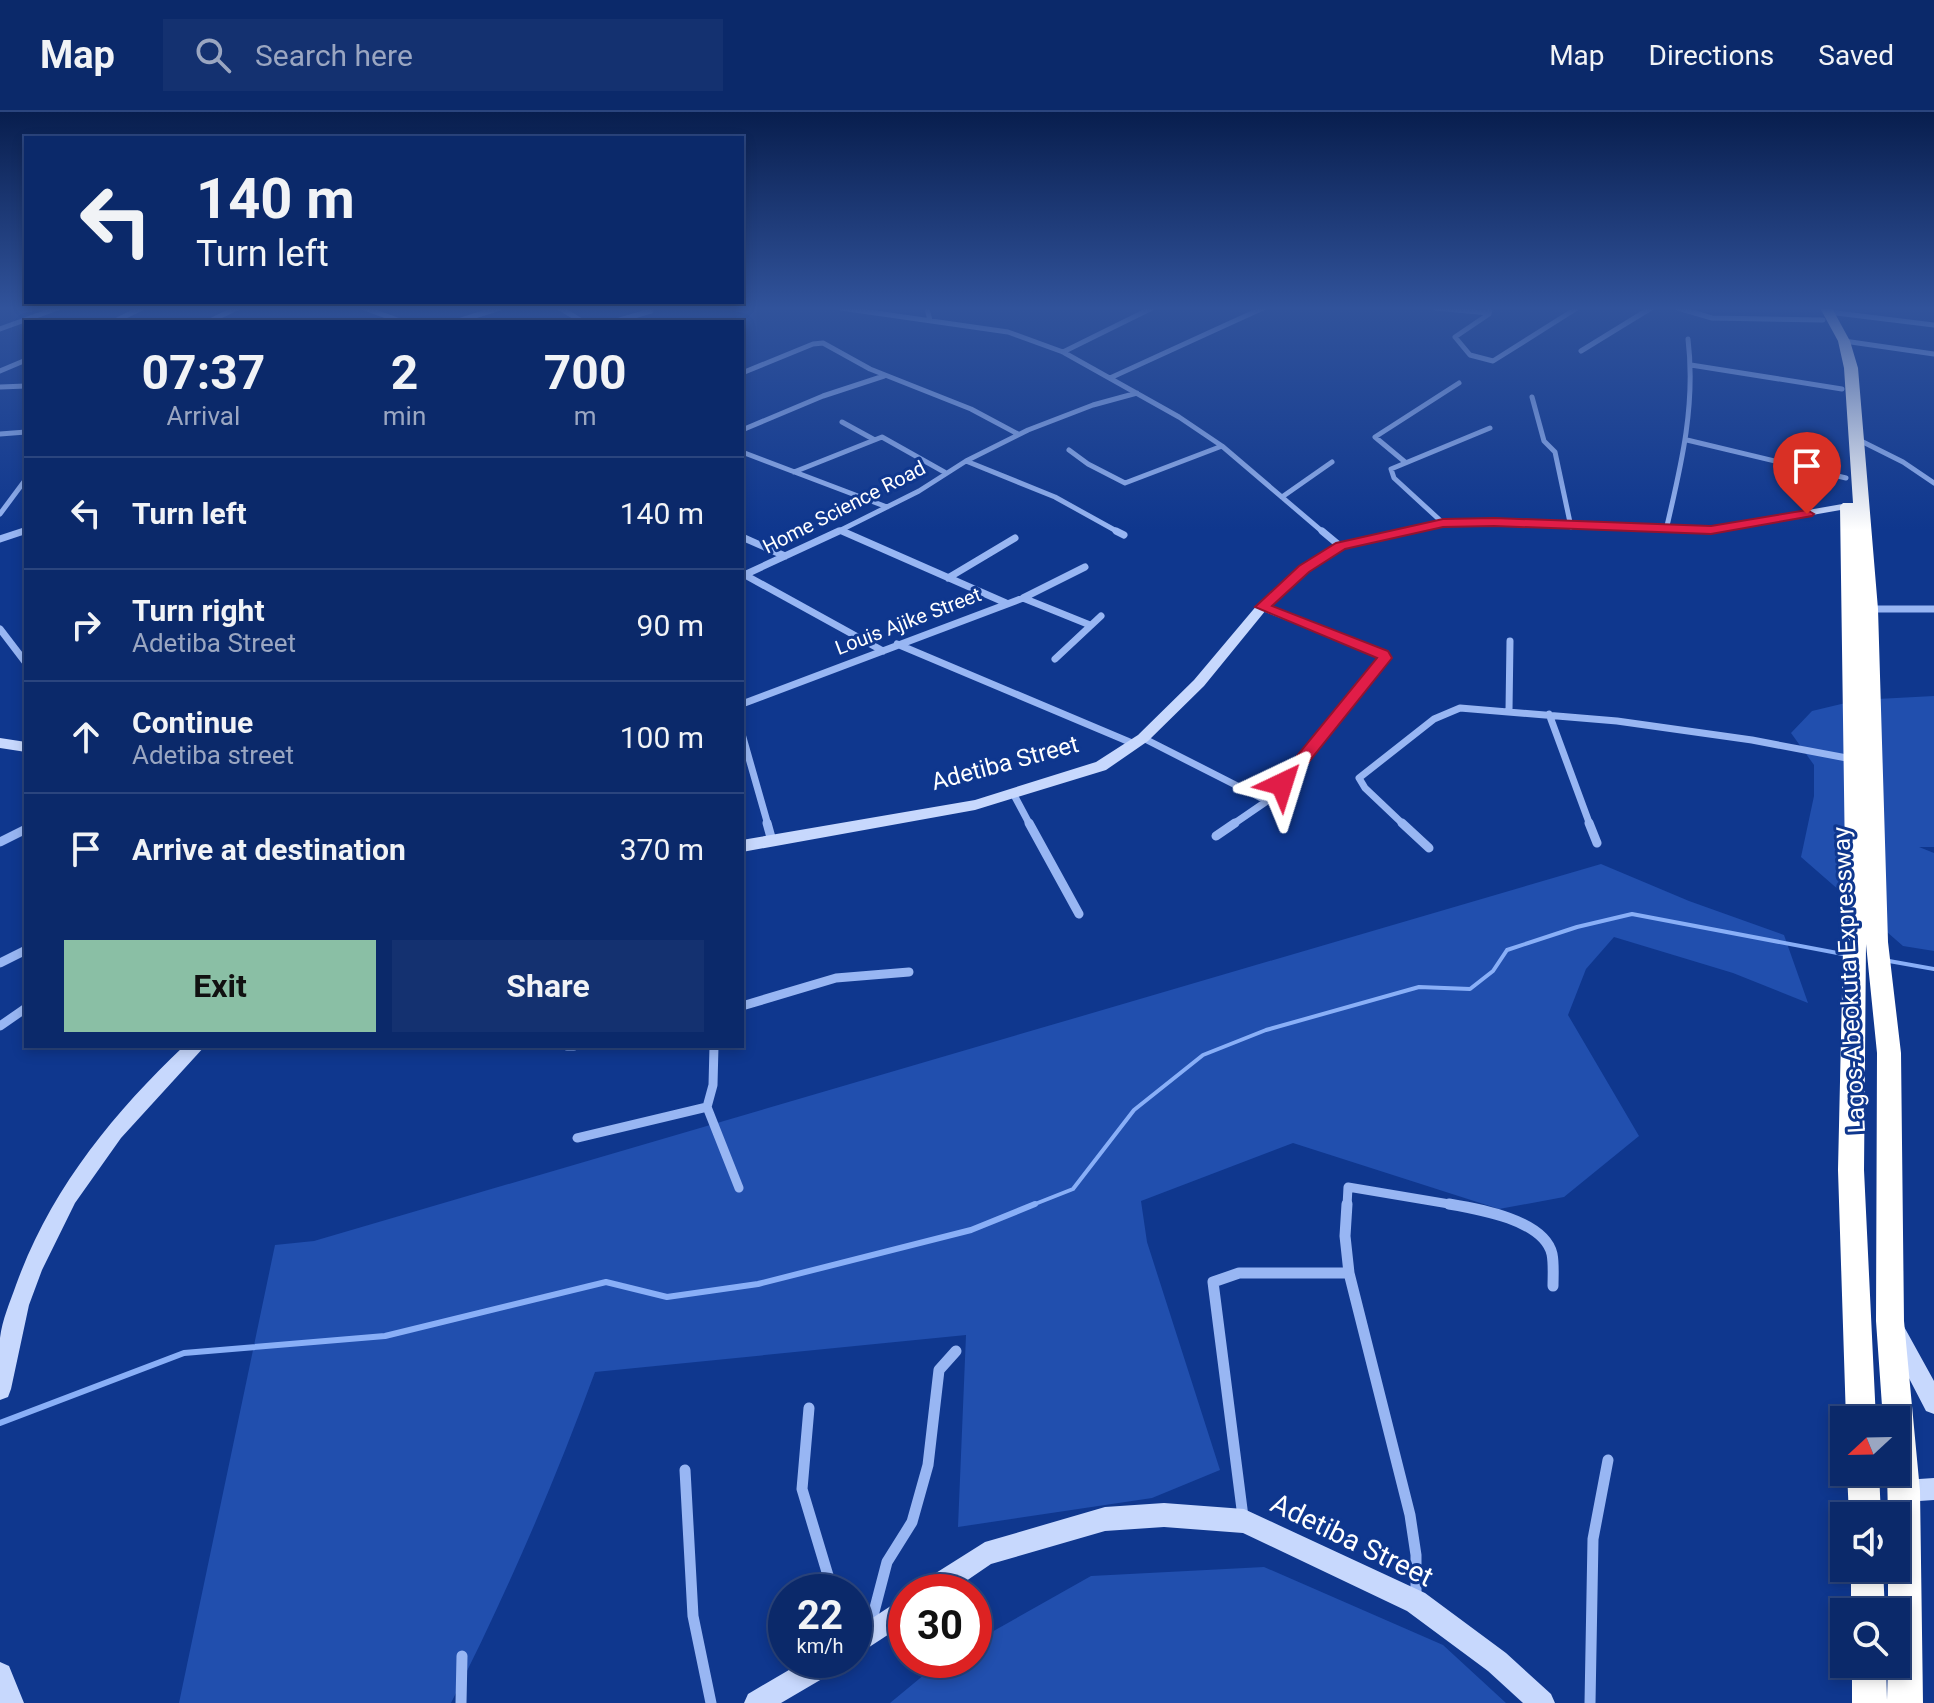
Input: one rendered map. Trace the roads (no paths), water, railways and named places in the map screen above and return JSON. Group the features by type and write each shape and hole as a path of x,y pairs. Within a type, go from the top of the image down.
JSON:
{"highway":[{"name":"Lagos-Abeokuta Expressway","path":"1841,382 1848,506 1856,861 1865,941 1882,979 1889,1053 1890,1321 1904,1491 1905,1703"},
{"name":"Lagos-Abeokuta Expressway","path":"1852,382 1869,609 1865,941 1853,974 1851,1170 1860,1406"},
{"path":"1851,1170 1888,1184"},
{"path":"1869,1678 1870,1703"}],"street":[{"path":"744,429 864,382"},
{"path":"903,382 971,409 1018,434"},
{"path":"1118,382 1222,446 1340,546 1443,523 1494,522 1666,530 1734,528 1848,506"},
{"path":"1666,530 1687,440 1690,382"},
{"path":"1800,382 1842,389"},
{"path":"1405,462 1375,437 1459,383"},
{"path":"0,387 24,386"},
{"name":"Home Science Road","path":"744,576 842,531 1018,434 1068,412 1137,393"},
{"path":"1532,397 1544,441 1555,452 1571,527"},
{"path":"842,422 873,439 888,440 946,473"},
{"path":"1443,523 1390,473 1391,469 1490,428"},
{"path":"0,434 24,432"},
{"path":"794,472 873,439"},
{"path":"1857,439 1903,462 1934,483"},
{"path":"1687,440 1846,478"},
{"path":"1069,450 1088,464 1125,483 1222,446"},
{"path":"744,453 887,507"},
{"path":"966,461 1055,497 1124,535"},
{"path":"1282,497 1332,462"},
{"path":"0,514 24,482"},
{"path":"0,539 24,531"},
{"path":"842,531 1006,603"},
{"path":"744,538 785,556"},
{"path":"948,578 1015,538"},
{"name":"Adetiba Street","path":"744,846 1014,795 1101,766 1121,755 1209,673 1262,607 1304,569 1340,546"},
{"name":"Louis Ajike Street","path":"744,703 1023,598 1085,567"},
{"path":"744,577 883,651"},
{"path":"1023,598 1090,625"},
{"path":"1216,836 1267,801 1384,658 1382,654 1262,607"},
{"path":"1869,609 1934,609"},
{"path":"1055,659 1101,616"},
{"path":"0,629 24,660"},
{"path":"1509,710 1510,641"},
{"path":"896,644 1138,740 1267,801"},
{"path":"1429,848 1365,788 1359,778 1446,711 1460,708 1549,714 1752,740 1854,759"},
{"path":"1549,714 1597,843"},
{"path":"744,741 772,841"},
{"path":"0,743 24,747"},
{"path":"1014,795 1079,914"},
{"path":"0,842 24,830"},
{"path":"0,963 24,951"},
{"path":"744,1005 836,978 909,972"},
{"path":"0,1026 24,1009"},
{"path":"0,1389 18,1307 58,1211 91,1161 165,1074 194,1048"},
{"path":"714,1048 713,1085 707,1107 739,1188"},
{"path":"577,1138 707,1107"},
{"path":"1416,1602 1416,1555 1410,1515 1349,1273 1345,1236 1348,1187 1482,1210 1518,1222 1536,1231 1552,1252 1553,1286"},
{"path":"1244,1521 1213,1282 1239,1273 1349,1273"},
{"path":"1890,1321 1934,1403"},
{"path":"872,1606 887,1562 912,1522 928,1465 939,1370 956,1351"},
{"path":"809,1408 802,1489 828,1574"},
{"path":"1590,1703 1593,1539 1608,1460"},
{"path":"685,1470 690,1596 700,1668 711,1703"},
{"path":"1904,1491 1934,1489"},
{"name":"Adetiba Street","path":"956,1574 985,1554 1105,1519 1164,1515 1244,1521 1416,1602 1497,1662 1542,1703"},
{"path":"461,1703 462,1656"},
{"path":"0,1675 11,1703"},
{"path":"757,1703 799,1678"}],"waterway":[{"path":"1033,1205 1073,1189 1134,1110 1203,1055 1266,1030 1419,987 1470,989 1493,971 1507,950 1577,927 1632,914 1848,955"},
{"path":"1889,961 1934,969"},
{"path":"0,1423 184,1353 385,1336 606,1282 667,1297 758,1284 971,1230 1033,1205"}]}
